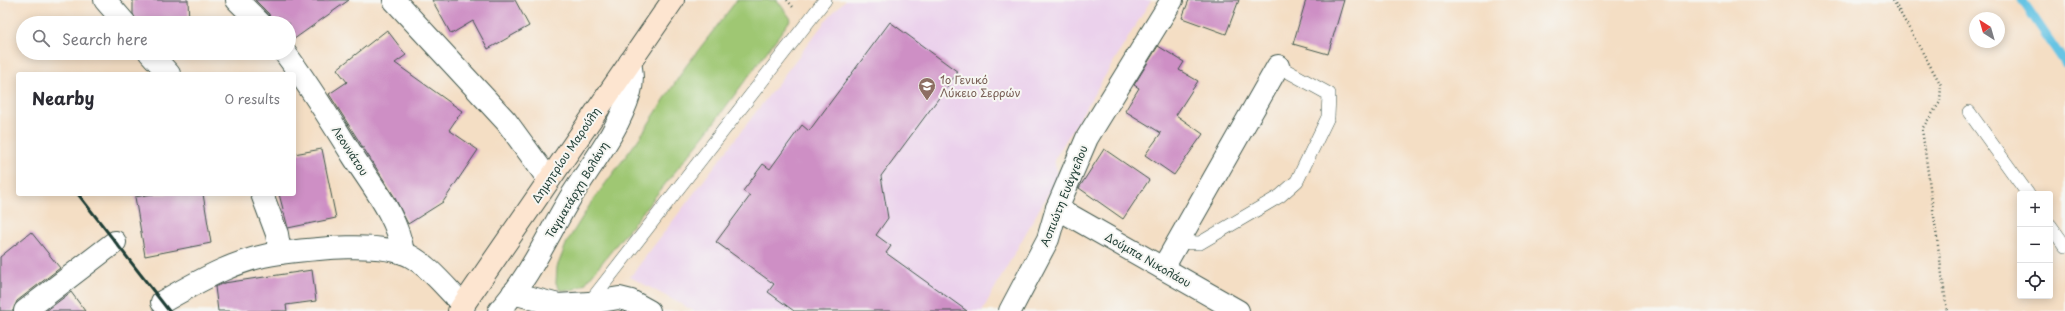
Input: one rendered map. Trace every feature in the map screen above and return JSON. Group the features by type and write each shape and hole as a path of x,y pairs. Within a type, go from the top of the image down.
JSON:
{"main road":[{"name":"Δημητρίου Μαρούλη","path":"462,308 673,0"}],"street":[{"path":"105,0 119,16"},
{"path":"237,0 253,16"},
{"path":"394,0 506,121 549,180"},
{"name":"Ασπιώτη Ευάγγελου","path":"1010,311 1044,246 1057,208 1087,138 1172,0"},
{"path":"156,60 167,72"},
{"name":"Λεοννάτου","path":"290,60 336,129 390,216 401,240 403,253"},
{"name":"Ταγματάρχη Βολάνη","path":"499,311 513,294 532,266 572,195 614,129 630,92 633,78 630,62"},
{"path":"1163,268 1278,66"},
{"path":"263,196 277,234 280,253"},
{"name":"Δούμπα Νικολάου","path":"1057,208 1238,311"},
{"path":"25,311 115,242"},
{"path":"162,302 234,265 266,255 303,250 376,248 403,253 419,263 462,308"},
{"path":"513,294 558,305 589,303 619,298 631,301 649,311"},
{"path":"513,294 525,311"}],"lane":[{"path":"589,303 825,0"},
{"path":"1177,242 1200,243 1280,196 1297,181 1328,117 1329,94 1278,66"},
{"path":"1969,112 2026,191"},
{"path":"2051,227 2065,246"}],"path":[{"path":"1893,0 1941,85 1940,102 1922,129 1947,311"}],"shaded area":[{"name":"1ο Γενικό Λύκειο Σερρών","path":"845,0 1151,0 1054,160 1058,176 982,311 694,311 630,277 827,19"}],"green space":[{"path":"737,0 777,0 791,19 707,132 584,285 572,290 560,290 556,283 557,267 567,242 591,203 640,137 686,66"}],"building":[{"path":"133,0 188,0 189,16 134,16"},
{"path":"255,0 349,0 296,38 296,16 270,16"},
{"path":"432,0 515,0 529,26 488,49 473,21 451,34"},
{"path":"1189,0 1239,0 1226,34 1182,18"},
{"path":"1306,0 1344,0 1328,54 1293,44"},
{"path":"890,22 958,72 881,176 888,218 876,235 891,246 886,253 967,311 794,311 768,292 774,284 716,242 750,196 743,191 763,164 770,169 802,125 809,131"},
{"path":"387,30 406,55 395,63 462,111 449,130 478,150 443,202 408,224 394,196 329,94 347,82 337,69"},
{"path":"1158,46 1184,62 1179,70 1198,81 1176,115 1203,134 1174,175 1145,155 1161,133 1125,111 1139,88 1134,85"},
{"path":"322,149 336,218 288,228 280,196 296,196 296,154"},
{"path":"1104,149 1149,180 1123,219 1079,188"},
{"path":"203,196 211,243 145,256 135,197"},
{"path":"31,232 60,268 17,301 13,311 0,311 0,257"},
{"path":"312,270 316,301 286,305 287,311 218,311 215,287 224,283"},
{"path":"71,292 85,311 46,311"}],"waterway":[{"path":"2022,0 2065,63"}],"railway":[{"path":"80,196 169,311"}],"place":[{"name":"1ο Γενικό Λύκειο Σερρών","path":"927,101"}]}
